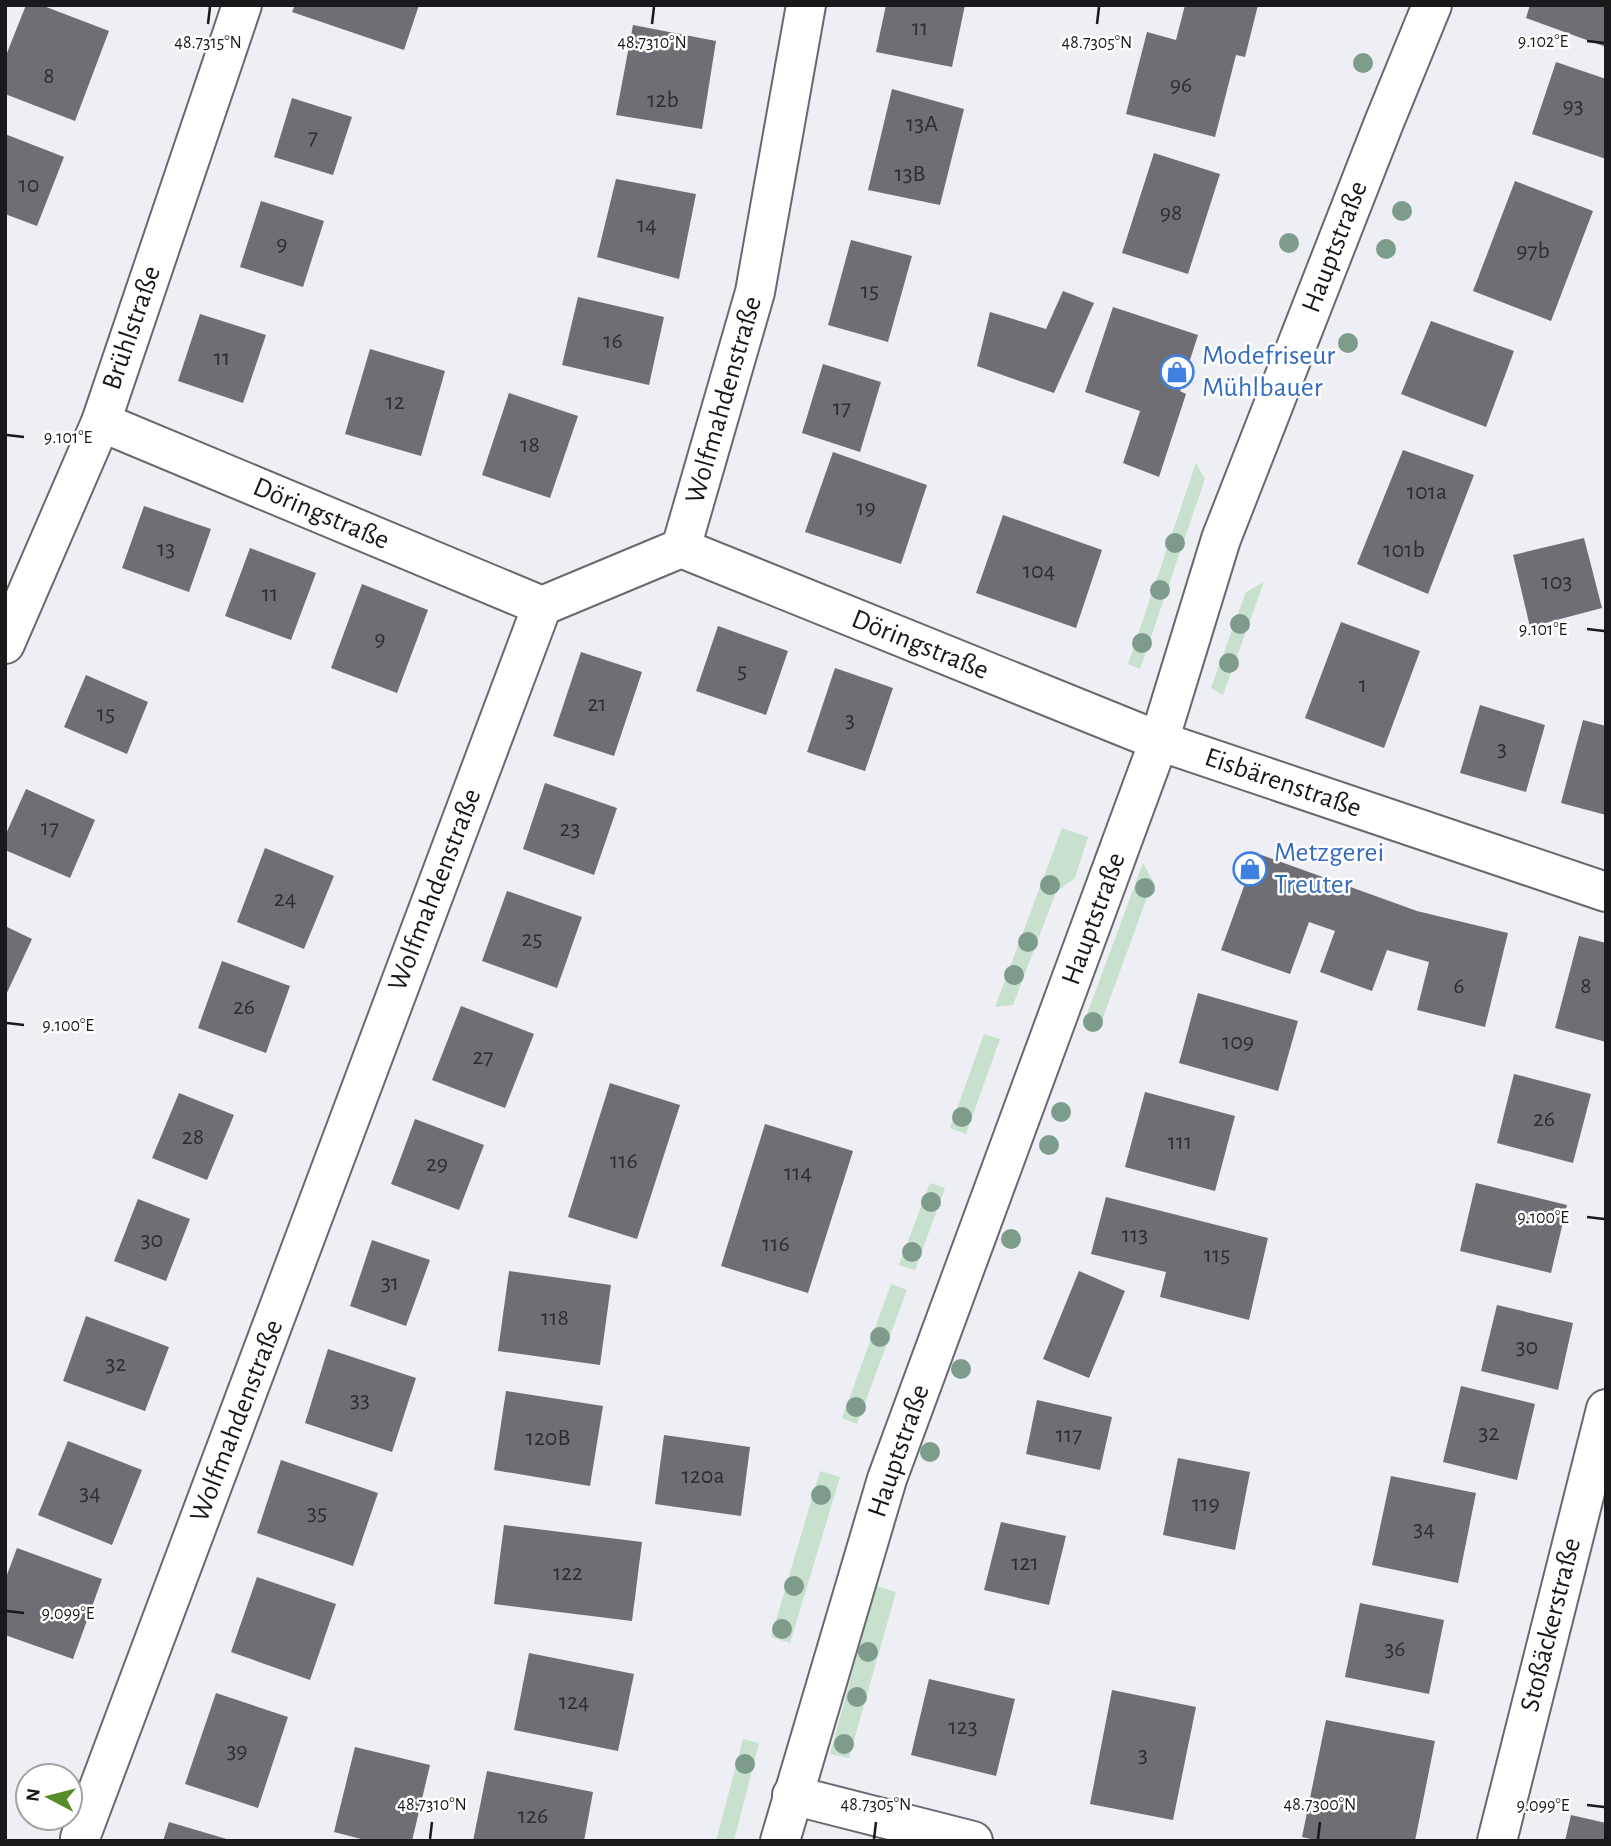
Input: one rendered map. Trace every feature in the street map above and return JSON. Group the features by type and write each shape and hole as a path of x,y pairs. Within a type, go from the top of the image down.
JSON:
{"street":[{"name":"Brühlstraße","path":"5,645 101,422 242,5"},
{"name":"Wolfmahdenstraße","path":"681,548 755,292 806,5"},
{"name":"Hauptstraße","path":"780,1841 887,1479 1159,741 1221,539 1432,5"},
{"name":"Döringstraße","path":"101,422 542,606"},
{"name":"Döringstraße","path":"681,548 1159,741"},
{"path":"542,606 681,548"},
{"name":"Wolfmahdenstraße","path":"80,1838 542,606"},
{"name":"Eisbärenstraße","path":"1159,741 1606,892"},
{"name":"Stoßäckerstraße","path":"1497,1841 1606,1409"},
{"path":"792,1795 973,1841"}],"green space":[{"path":"1196,463 1205,479 1140,669 1128,664"},
{"path":"1264,582 1223,695 1211,688 1246,592"},
{"path":"1062,828 1088,837 1075,878 1056,892 1013,1005 995,1007"},
{"path":"1143,863 1153,881 1098,1031 1083,1025"},
{"path":"984,1034 1000,1039 966,1134 950,1128"},
{"path":"930,1183 945,1188 915,1270 899,1265"},
{"path":"891,1284 907,1290 857,1424 842,1418"},
{"path":"820,1471 840,1477 790,1643 771,1637"},
{"path":"876,1586 896,1592 849,1758 830,1754"},
{"path":"743,1739 759,1743 734,1841 716,1841"}],"building":[{"path":"26,5 41,5 109,31 75,121 5,94 5,58"},
{"path":"295,5 419,5 404,50 292,12"},
{"path":"886,5 965,5 952,67 876,52"},
{"path":"1185,5 1258,5 1245,57 1236,55 1215,137 1126,114 1147,32 1176,40"},
{"path":"1530,5 1606,5 1606,47 1526,18"},
{"path":"633,25 716,41 702,129 616,115"},
{"path":"1556,62 1606,79 1606,159 1532,134"},
{"path":"892,89 964,109 940,205 868,190"},
{"path":"292,98 352,117 333,175 274,157"},
{"path":"5,134 64,157 37,226 5,214"},
{"path":"1154,153 1220,174 1188,274 1122,253"},
{"path":"616,179 696,194 679,279 597,257"},
{"path":"1515,181 1593,211 1551,321 1473,291"},
{"path":"261,201 324,221 303,287 240,267"},
{"path":"851,240 912,256 888,342 828,325"},
{"path":"1063,291 1094,303 1054,393 977,366 990,312 1046,329"},
{"path":"578,297 664,317 649,385 562,365"},
{"path":"1113,307 1198,335 1180,391 1186,394 1159,477 1123,463 1140,411 1085,392"},
{"path":"200,314 266,335 243,403 178,381"},
{"path":"1431,321 1514,351 1486,427 1401,394"},
{"path":"370,349 445,371 421,456 345,434"},
{"path":"823,364 881,382 860,452 802,433"},
{"path":"509,393 578,416 550,498 482,475"},
{"path":"1403,450 1474,475 1428,594 1357,564"},
{"path":"833,452 927,485 901,564 805,532"},
{"path":"144,506 211,529 189,592 122,568"},
{"path":"1003,515 1102,550 1076,628 976,593"},
{"path":"1584,538 1602,608 1530,627 1513,555"},
{"path":"250,548 316,573 291,640 225,616"},
{"path":"362,584 428,610 397,693 331,668"},
{"path":"1341,622 1420,651 1384,748 1305,718"},
{"path":"718,626 788,651 766,715 696,691"},
{"path":"581,652 642,672 614,756 553,736"},
{"path":"835,668 893,688 865,771 807,752"},
{"path":"86,675 148,702 127,754 64,727"},
{"path":"1480,705 1545,725 1526,792 1460,773"},
{"path":"1583,720 1606,726 1606,815 1561,803"},
{"path":"545,783 617,808 594,875 523,849"},
{"path":"26,789 95,820 70,878 5,850 5,836"},
{"path":"265,848 334,876 304,949 237,922"},
{"path":"1256,853 1417,911 1508,933 1485,1027 1417,1010 1429,962 1387,950 1372,991 1320,972 1335,931 1309,922 1290,974 1221,950"},
{"path":"507,891 582,917 557,988 482,961"},
{"path":"5,926 32,939 5,997"},
{"path":"1579,936 1606,943 1606,1042 1555,1028"},
{"path":"222,961 290,986 266,1053 198,1028"},
{"path":"1198,993 1298,1021 1278,1091 1179,1063"},
{"path":"461,1006 534,1034 505,1108 432,1080"},
{"path":"1514,1074 1591,1094 1573,1163 1497,1143"},
{"path":"610,1083 680,1105 637,1239 568,1217"},
{"path":"1145,1092 1235,1116 1215,1191 1125,1167"},
{"path":"179,1093 234,1115 207,1180 152,1158"},
{"path":"415,1119 484,1145 459,1210 391,1184"},
{"path":"765,1124 853,1151 808,1293 721,1266"},
{"path":"1476,1183 1567,1205 1551,1273 1460,1251"},
{"path":"1106,1197 1268,1238 1249,1320 1160,1297 1166,1272 1091,1254"},
{"path":"138,1199 190,1219 166,1281 114,1261"},
{"path":"372,1240 430,1260 406,1326 350,1306"},
{"path":"509,1271 611,1285 600,1365 498,1351"},
{"path":"1079,1271 1125,1291 1089,1378 1043,1359"},
{"path":"1497,1305 1573,1323 1558,1390 1481,1371"},
{"path":"86,1316 169,1347 145,1411 63,1381"},
{"path":"328,1349 416,1378 392,1452 305,1423"},
{"path":"1461,1386 1535,1404 1517,1480 1443,1462"},
{"path":"506,1391 603,1406 590,1486 494,1470"},
{"path":"1037,1400 1112,1417 1100,1470 1026,1454"},
{"path":"664,1435 750,1447 741,1516 655,1504"},
{"path":"68,1441 142,1470 112,1545 38,1515"},
{"path":"1178,1458 1250,1472 1235,1550 1163,1535"},
{"path":"281,1460 378,1493 353,1566 257,1533"},
{"path":"1391,1476 1476,1493 1458,1583 1372,1565"},
{"path":"1001,1522 1066,1536 1049,1605 984,1590"},
{"path":"504,1525 642,1542 632,1621 494,1604"},
{"path":"17,1548 102,1579 73,1659 5,1635 5,1580"},
{"path":"257,1577 336,1604 310,1680 231,1652"},
{"path":"1360,1603 1444,1620 1429,1694 1345,1677"},
{"path":"529,1653 634,1674 618,1751 514,1730"},
{"path":"929,1679 1015,1699 996,1776 911,1755"},
{"path":"1112,1690 1196,1707 1173,1820 1090,1804"},
{"path":"216,1693 288,1717 258,1808 185,1784"},
{"path":"1326,1720 1435,1741 1415,1841 1320,1841 1302,1837"},
{"path":"355,1747 430,1765 412,1841 369,1841 334,1832"},
{"path":"487,1771 593,1792 584,1841 473,1841"},
{"path":"1571,1815 1606,1823 1606,1841 1565,1841"},
{"path":"169,1822 230,1840 230,1841 163,1841"}],"place":[{"name":"Modefriseur Mühlbauer","path":"1177,372"},
{"name":"Metzgerei Treuter","path":"1250,869"}]}
